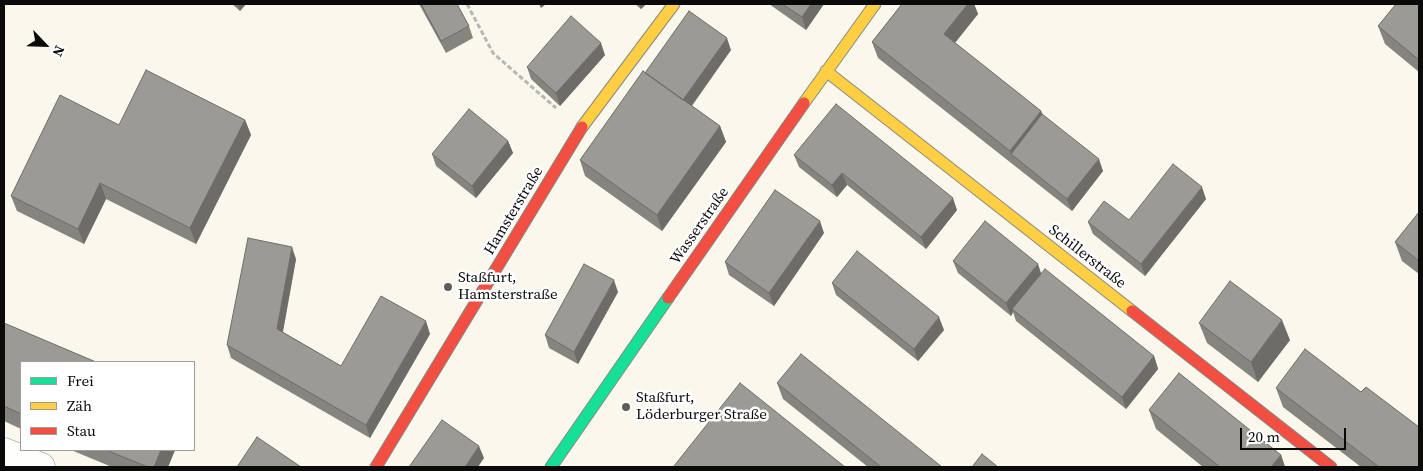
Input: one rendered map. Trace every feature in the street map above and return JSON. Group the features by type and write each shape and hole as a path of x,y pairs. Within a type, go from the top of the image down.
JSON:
{"street":[{"name":"Hamsterstraße","path":"376,467 580,130 674,4"},
{"name":"Wasserstraße","path":"551,467 826,71 875,4"},
{"name":"Schillerstraße","path":"826,71 1331,467"},
{"path":"4,452 41,467"}],"path":[{"path":"467,4 493,52 580,130"}],"building":[{"path":"421,4 457,4 469,26 441,41"},
{"path":"782,4 811,4 802,17"},
{"path":"902,4 968,4 944,34 1041,111 1010,151 872,42"},
{"path":"1396,4 1419,4 1419,60 1378,26"},
{"path":"689,11 727,38 683,100 645,73"},
{"path":"571,16 601,43 556,93 527,67"},
{"path":"146,70 245,120 190,228 100,183 78,229 11,196 60,95 119,125"},
{"path":"643,71 720,126 657,215 580,160"},
{"path":"836,104 953,198 921,237 842,173 832,185 794,155"},
{"path":"469,109 508,141 472,186 432,154"},
{"path":"1042,114 1099,159 1067,199 1011,154"},
{"path":"1173,164 1202,187 1141,264 1088,222 1104,201 1129,220"},
{"path":"775,190 820,221 769,293 725,262"},
{"path":"1419,212 1419,261 1395,242"},
{"path":"985,221 1038,264 1006,303 953,261"},
{"path":"248,238 292,247 277,329 341,366 381,296 426,321 366,425 227,345"},
{"path":"857,251 939,317 914,349 832,283"},
{"path":"584,264 614,280 574,352 545,335"},
{"path":"1045,269 1154,356 1122,397 1012,309"},
{"path":"1230,281 1282,320 1251,362 1199,323"},
{"path":"4,323 94,361 20,361 20,414 4,406"},
{"path":"1305,349 1361,392 1366,387 1419,427 1419,467 1379,467 1276,388"},
{"path":"801,354 942,467 881,467 777,383"},
{"path":"1179,373 1281,455 1271,467 1220,467 1149,410"},
{"path":"740,383 845,467 674,466"},
{"path":"442,420 479,446 465,467 409,467"},
{"path":"257,437 301,467 237,467"},
{"path":"108,451 161,451 154,467 148,467"},
{"path":"982,454 998,467 972,467"}],"traffic: fast":[{"path":"551,467 668,298"}],"traffic: slow":[{"path":"582,127 674,4"},
{"path":"804,103 875,4"},
{"path":"826,71 1132,311"}],"traffic: jam":[{"path":"668,298 804,103"},
{"path":"376,467 582,127"},
{"path":"1132,311 1331,467"}],"place":[{"name":"Staßfurt, Hamsterstraße","path":"448,287"},
{"name":"Staßfurt, Löderburger Straße","path":"626,407"}]}
